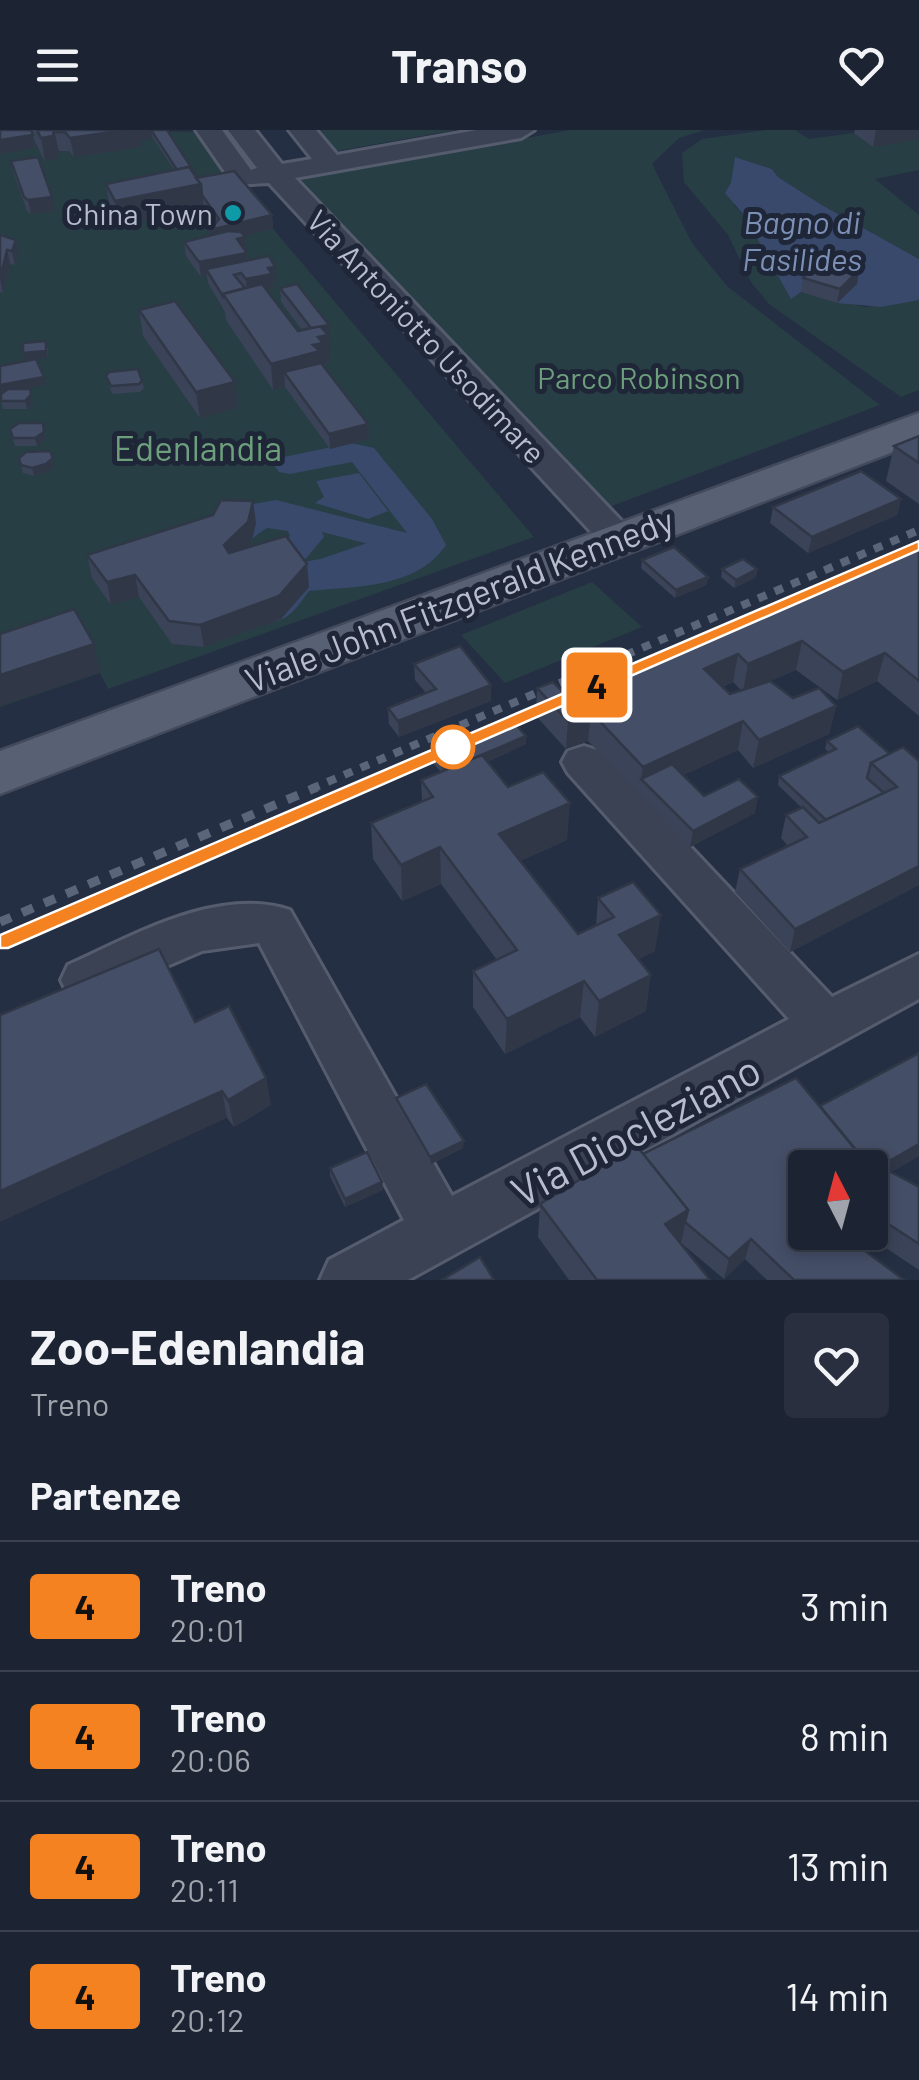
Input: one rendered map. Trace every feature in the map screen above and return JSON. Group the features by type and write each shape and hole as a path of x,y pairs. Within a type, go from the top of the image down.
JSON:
{"main road":[{"name":"Viale John Fitzgerald Kennedy","path":"0,773 919,426"}],"street":[{"path":"209,130 244,179 521,130"},
{"name":"Via Antoniotto Usodimare","path":"242,130 275,173 618,539"},
{"path":"302,130 330,164"},
{"path":"584,762 827,1026"},
{"path":"86,980 202,930 242,921 273,924 441,1232"},
{"name":"Via Diocleziano","path":"350,1280 919,975"}],"green space":[{"name":"Edenlandia","path":"0,130 202,132 236,185 534,537 108,689 100,673 0,707"},
{"path":"320,130 456,130 337,151"},
{"name":"Parco Robinson","path":"570,130 705,130 679,138 652,164 692,243 727,286 880,405 609,507 301,180"},
{"path":"795,130 809,139 854,133 919,139 919,170 875,179 919,215 919,259 822,205 772,169 735,157 734,205 744,215 791,298 801,292 865,307 919,300 919,390 901,397 769,304 751,282 728,235 684,182 682,153 702,139"},
{"path":"592,582 642,627 505,683 461,635"}],"water":[{"name":"Bagno di Fasilides","path":"735,157 772,169 822,205 919,259 919,300 881,307 837,303 856,284 801,292 791,299 744,215 725,193 731,183"},
{"path":"359,473 388,511 368,519 315,503 324,497 316,481"},
{"path":"376,540 385,541 388,555 297,567"}],"building":[{"path":"0,130 31,130 33,135 0,140"},
{"path":"37,130 54,130 53,136 41,138"},
{"path":"54,130 125,130 70,138 65,132"},
{"path":"151,130 167,130 198,178 189,167 177,170"},
{"path":"38,157 52,197 28,200 11,161"},
{"path":"189,167 201,184 115,201 106,184"},
{"name":"China Town","path":"234,171 272,215 210,230 219,219 202,195 196,178"},
{"path":"228,231 241,232 245,237 237,239 247,253 199,262 184,242"},
{"path":"0,235 16,240 12,251 7,250 0,279"},
{"path":"269,256 275,267 268,268 272,274 246,279 241,273 234,275 245,288 223,294 224,298 206,269"},
{"path":"823,259 859,270 840,289 803,278"},
{"path":"262,284 298,331 320,326 328,335 318,337 323,343 313,345 320,351 271,364 223,294"},
{"path":"297,284 329,325 311,328 280,288"},
{"path":"175,301 235,382 196,392 139,310"},
{"path":"46,341 46,351 23,353 23,343"},
{"path":"36,359 44,377 0,385 0,366"},
{"path":"321,363 368,424 329,434 284,372"},
{"path":"138,369 142,381 139,384 111,386 106,376 109,372"},
{"path":"8,389 30,389 31,395 25,401 1,401 1,394"},
{"path":"19,423 43,423 44,432 35,438 13,438 10,429"},
{"path":"919,436 919,463 894,446"},
{"path":"50,451 53,458 46,464 32,468 21,465 19,458 26,452"},
{"path":"861,471 901,499 812,537 773,507"},
{"path":"221,500 253,501 248,522 224,545 229,553 286,536 307,564 279,596 200,625 169,621 135,575 107,582 87,555 213,515"},
{"path":"674,547 708,577 676,590 642,560"},
{"path":"919,550 919,681 885,653 843,672 802,641 748,664 738,654 704,669 730,694 770,681 793,698 819,688 836,706 759,740 743,721 643,767 591,712 568,721 537,688 553,682 566,695"},
{"path":"743,559 757,569 736,580 722,569"},
{"path":"74,609 94,644 0,675 0,634"},
{"path":"460,646 491,685 398,721 388,708 436,689 414,664"},
{"path":"510,718 526,736 446,770 431,753"},
{"path":"858,726 890,754 871,763 867,778 884,793 826,820 779,776 836,749 827,741"},
{"path":"903,747 919,761 919,866 795,929 740,869 807,837 786,815 803,807 819,823 897,787 871,763"},
{"path":"482,755 508,787 543,772 570,803 499,834 578,934 614,917 598,898 633,882 661,915 619,935 651,975 599,1001 584,981 507,1019 473,971 517,950 440,847 401,865 371,823 433,797 421,780"},
{"path":"672,764 704,796 739,779 758,797 693,831 641,779"},
{"path":"159,949 195,1022 229,1006 266,1078 228,1100 222,1091 0,1191 0,1015"},
{"path":"919,1053 919,1144 888,1162 888,1150 856,1150 820,1106"},
{"path":"796,1078 856,1150 788,1150 788,1250 864,1250 904,1280 794,1280 751,1239 729,1259 685,1222 688,1210 643,1154"},
{"path":"426,1084 464,1141 430,1157 396,1098"},
{"path":"636,1145 688,1210 665,1224 710,1280 597,1280 540,1204"},
{"path":"367,1152 382,1182 345,1199 330,1168"},
{"path":"888,1171 919,1187 919,1244 888,1224"},
{"path":"480,1257 494,1280 442,1280"}],"waterway":[{"path":"271,612 282,604 298,581 387,571 418,557 429,545 420,526 363,455 351,452 290,465"},
{"path":"251,521 259,512 276,510 400,542 406,550 386,562 295,574 261,594"},
{"path":"216,551 247,526 264,518 290,519 302,526 307,537 293,554 251,568"}],"railway":[{"path":"311,789 919,530"},
{"path":"717,633 919,546"},
{"path":"487,732 561,701"},
{"path":"355,789 455,746"},
{"path":"0,922 317,787"},
{"path":"0,942 360,787"}],"train":[{"name":"4","path":"0,942 919,546"}],"place":[{"name":"China Town","path":"233,213"}]}
